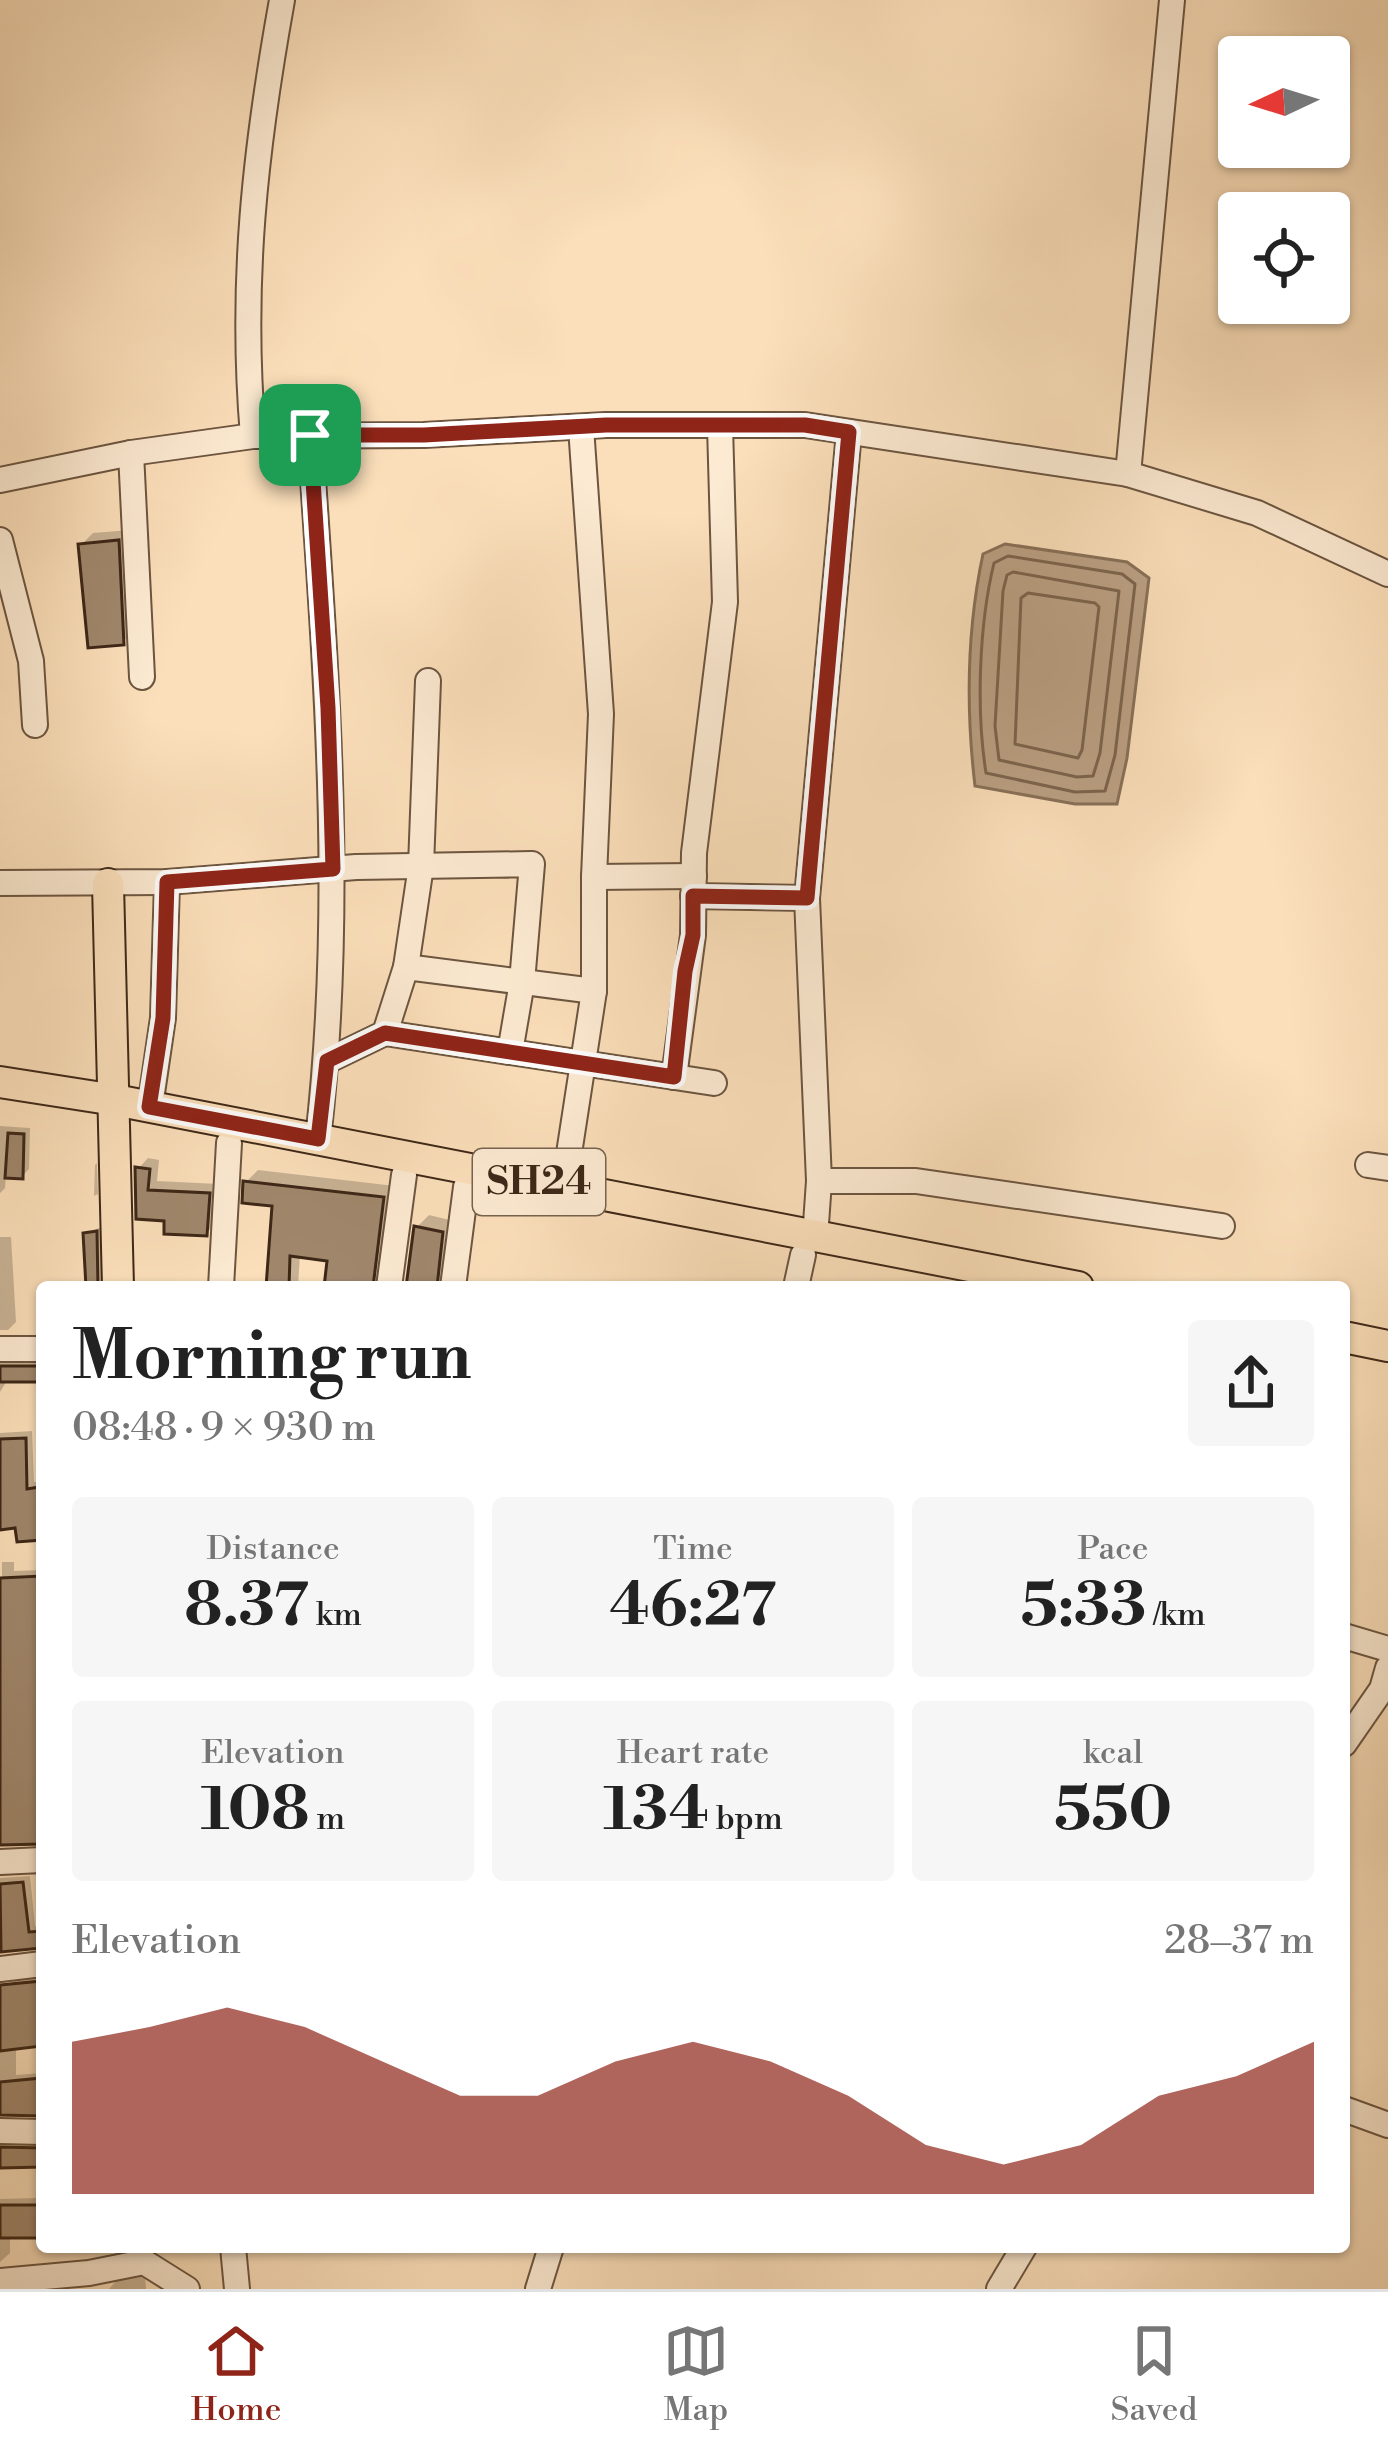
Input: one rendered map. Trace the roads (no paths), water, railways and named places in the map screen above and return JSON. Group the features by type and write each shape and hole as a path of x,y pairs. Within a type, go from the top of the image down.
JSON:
{"main road":[{"path":"107,884 118,1281"},
{"name":"SH24","path":"0,1082 113,1110 318,1139 564,1186 949,1281"},
{"name":"SH24","path":"0,1101 113,1110 149,1107 229,1143 809,1246 1039,1281"},
{"path":"1350,1338 1388,1346"},
{"path":"1350,1356 1388,1363"}],"street":[{"path":"253,436 245,348 250,212 282,0"},
{"path":"1128,474 1172,0"},
{"path":"0,480 131,453 253,436 805,425 1128,474 1257,513 1388,574"},
{"path":"674,1077 693,935 693,886 725,602 720,426"},
{"path":"564,1186 595,991 601,714 581,427"},
{"path":"798,1281 809,1246 819,1181 807,898 849,432"},
{"path":"310,435 328,708 334,920 318,1139"},
{"path":"131,453 142,677"},
{"path":"0,540 31,661 35,725"},
{"path":"385,1033 406,967 421,866 428,681"},
{"path":"0,884 167,882 333,869 532,865 522,982 510,1052"},
{"path":"594,877 807,898"},
{"path":"149,1107 163,1018 167,882"},
{"path":"406,967 595,991"},
{"path":"327,1061 385,1033 714,1083"},
{"path":"221,1281 229,1143"},
{"path":"390,1281 404,1175"},
{"path":"819,1181 916,1181 1222,1226"},
{"path":"454,1281 466,1187"},
{"path":"0,1348 36,1349"},
{"path":"1350,1638 1388,1649"},
{"path":"1350,1735 1382,1689 1388,1668"},
{"path":"0,1862 36,1860"},
{"path":"0,1969 36,1965"},
{"path":"1350,2111 1388,2126"},
{"path":"0,2131 36,2132"},
{"path":"234,2253 237,2289"},
{"path":"538,2289 549,2253"},
{"path":"999,2289 1020,2253"},
{"path":"0,2281 89,2281 145,2254 187,2289"}],"water":[{"path":"1005,544 1127,562 1149,578 1117,804 1075,804 975,786 969,699 974,611 983,554"}]}
